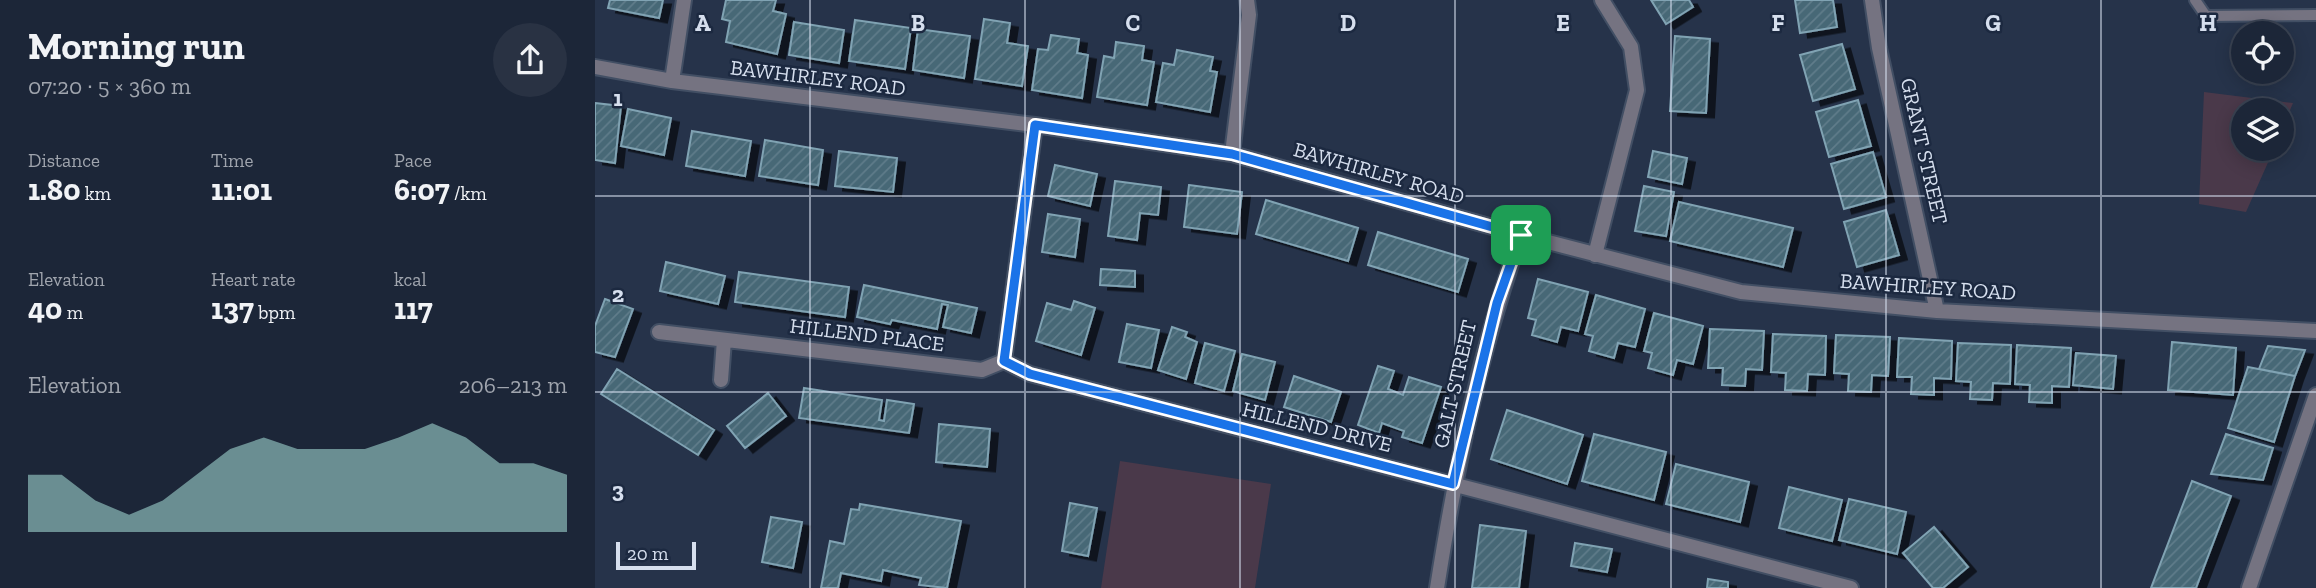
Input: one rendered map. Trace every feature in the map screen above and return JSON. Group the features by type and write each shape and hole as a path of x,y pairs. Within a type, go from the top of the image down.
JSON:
{"street":[{"path":"672,81 684,0"},
{"path":"1232,154 1249,15 1247,0"},
{"path":"1595,255 1637,90 1631,47 1602,0"},
{"name":"GRANT STREET","path":"1872,0 1879,48 1937,311"},
{"name":"BAWHIRLEY ROAD","path":"595,67 672,81 1035,125 1232,154 1521,235 1741,292 1937,311 2316,331"},
{"path":"1004,361 1035,125"},
{"name":"GALT STREET","path":"1437,588 1453,484 1497,303 1521,235"},
{"name":"HILLEND PLACE","path":"659,332 982,370 1004,361"},
{"path":"721,380 724,340"},
{"name":"HILLEND DRIVE","path":"1004,361 1030,374 1851,588"},
{"path":"2249,588 2316,395"}],"lane":[{"path":"2195,0 2206,16 2316,15"}],"shaded area":[{"path":"2204,92 2253,98 2231,98 2231,161 2269,161 2246,212 2199,204"},
{"path":"1120,461 1271,484 1255,588 1101,588"}],"building":[{"path":"610,0 663,0 659,18 608,8"},
{"path":"726,0 776,0 773,11 786,14 777,54 726,42 730,21 722,19"},
{"path":"1651,0 1689,0 1693,7 1666,24"},
{"path":"1795,0 1833,0 1837,27 1800,33"},
{"path":"984,19 1010,23 1007,43 1028,46 1022,86 975,79"},
{"path":"855,20 911,28 905,69 849,61"},
{"path":"794,22 844,30 839,63 789,55"},
{"path":"918,29 970,36 964,78 913,70"},
{"path":"1051,35 1079,39 1077,53 1088,55 1082,98 1032,90 1038,49 1048,50"},
{"path":"1675,36 1710,39 1706,113 1670,111"},
{"path":"1116,42 1144,46 1142,60 1154,62 1147,105 1097,97 1104,56 1114,58"},
{"path":"1842,44 1855,89 1813,101 1800,55"},
{"path":"1177,50 1213,57 1210,71 1217,72 1210,112 1156,102 1163,63 1174,65"},
{"path":"1858,100 1871,146 1829,157 1816,112"},
{"path":"595,103 621,106 615,163 595,160"},
{"path":"628,109 671,118 664,155 621,146"},
{"path":"692,131 751,141 745,176 686,166"},
{"path":"765,140 823,150 818,185 759,176"},
{"path":"839,151 897,158 893,192 835,186"},
{"path":"1653,151 1687,158 1682,184 1648,177"},
{"path":"1873,152 1886,197 1844,209 1831,164"},
{"path":"1055,165 1097,174 1090,206 1048,196"},
{"path":"1115,181 1161,187 1158,215 1140,213 1137,240 1108,236"},
{"path":"1189,185 1242,192 1237,234 1184,227"},
{"path":"1644,186 1674,192 1666,236 1635,231"},
{"path":"1266,200 1358,228 1348,261 1256,234"},
{"path":"1679,202 1793,228 1783,267 1670,241"},
{"path":"1886,210 1899,255 1857,267 1844,222"},
{"path":"1048,214 1080,219 1075,257 1042,252"},
{"path":"1378,232 1468,259 1458,292 1368,265"},
{"path":"666,262 725,276 718,304 660,291"},
{"path":"1101,269 1135,271 1135,287 1100,285"},
{"path":"739,272 849,287 845,317 735,302"},
{"path":"1538,279 1588,292 1578,331 1561,327 1557,342 1532,335 1536,320 1528,318"},
{"path":"864,285 977,308 971,333 943,327 948,305 942,304 937,329 892,320 890,324 857,317"},
{"path":"1596,295 1645,309 1635,347 1618,343 1614,358 1589,351 1593,336 1585,334"},
{"path":"605,299 633,309 615,357 595,352 595,326"},
{"path":"1074,301 1095,308 1081,355 1036,341 1047,303 1071,310"},
{"path":"1654,313 1703,326 1693,364 1677,360 1673,375 1648,368 1652,353 1644,351"},
{"path":"1127,324 1159,330 1151,368 1119,362"},
{"path":"1172,327 1187,332 1185,337 1197,342 1186,379 1158,370"},
{"path":"1710,329 1764,331 1762,370 1746,369 1745,386 1722,385 1723,368 1708,368"},
{"path":"1773,334 1826,336 1825,375 1808,374 1807,391 1785,390 1786,373 1771,372"},
{"path":"1836,335 1890,337 1888,376 1872,375 1871,392 1848,391 1849,374 1834,373"},
{"path":"1899,338 1952,341 1951,379 1934,378 1934,395 1911,394 1912,377 1897,377"},
{"path":"2172,342 2236,348 2233,395 2168,390"},
{"path":"1205,343 1235,351 1224,391 1195,383"},
{"path":"1958,343 2011,345 2010,384 1993,383 1992,400 1970,399 1971,382 1956,381"},
{"path":"2017,345 2071,348 2069,387 2052,386 2052,403 2029,402 2030,385 2015,384"},
{"path":"2268,346 2305,350 2295,376 2259,369"},
{"path":"2076,353 2116,356 2113,389 2073,385"},
{"path":"1242,354 1275,362 1265,400 1233,391"},
{"path":"1378,366 1394,371 1388,389 1403,395 1409,377 1441,387 1422,443 1402,437 1404,431 1382,423 1379,433 1358,425"},
{"path":"2248,367 2295,376 2274,442 2228,428"},
{"path":"617,369 714,430 698,455 601,394"},
{"path":"1294,376 1341,392 1331,422 1284,407"},
{"path":"804,388 882,400 879,420 884,421 887,400 914,404 909,433 799,418"},
{"path":"768,393 786,416 745,448 727,426"},
{"path":"1507,410 1583,435 1567,484 1491,459"},
{"path":"939,424 990,429 987,467 936,462"},
{"path":"1594,434 1666,452 1654,500 1582,481"},
{"path":"2226,434 2273,448 2263,480 2211,474"},
{"path":"1676,464 1749,482 1740,522 1666,504"},
{"path":"2192,481 2231,496 2196,588 2151,588"},
{"path":"1789,487 1842,500 1832,541 1779,528"},
{"path":"1849,499 1906,512 1897,554 1839,540"},
{"path":"1070,503 1097,508 1088,556 1062,551"},
{"path":"860,504 961,521 947,588 919,585 921,578 883,570 881,581 841,573 838,588 821,588 830,541 844,544 851,509 859,510"},
{"path":"771,517 802,522 793,568 762,562"},
{"path":"1480,525 1526,531 1519,588 1472,588"},
{"path":"1934,527 1968,567 1943,588 1933,588 1903,553"},
{"path":"1575,543 1612,549 1607,572 1571,566"},
{"path":"1708,579 1728,582 1728,588 1707,588"}],"route":[{"path":"1035,125 1232,154 1521,235 1497,303 1453,484 1030,374 1004,361 1035,125"}]}
